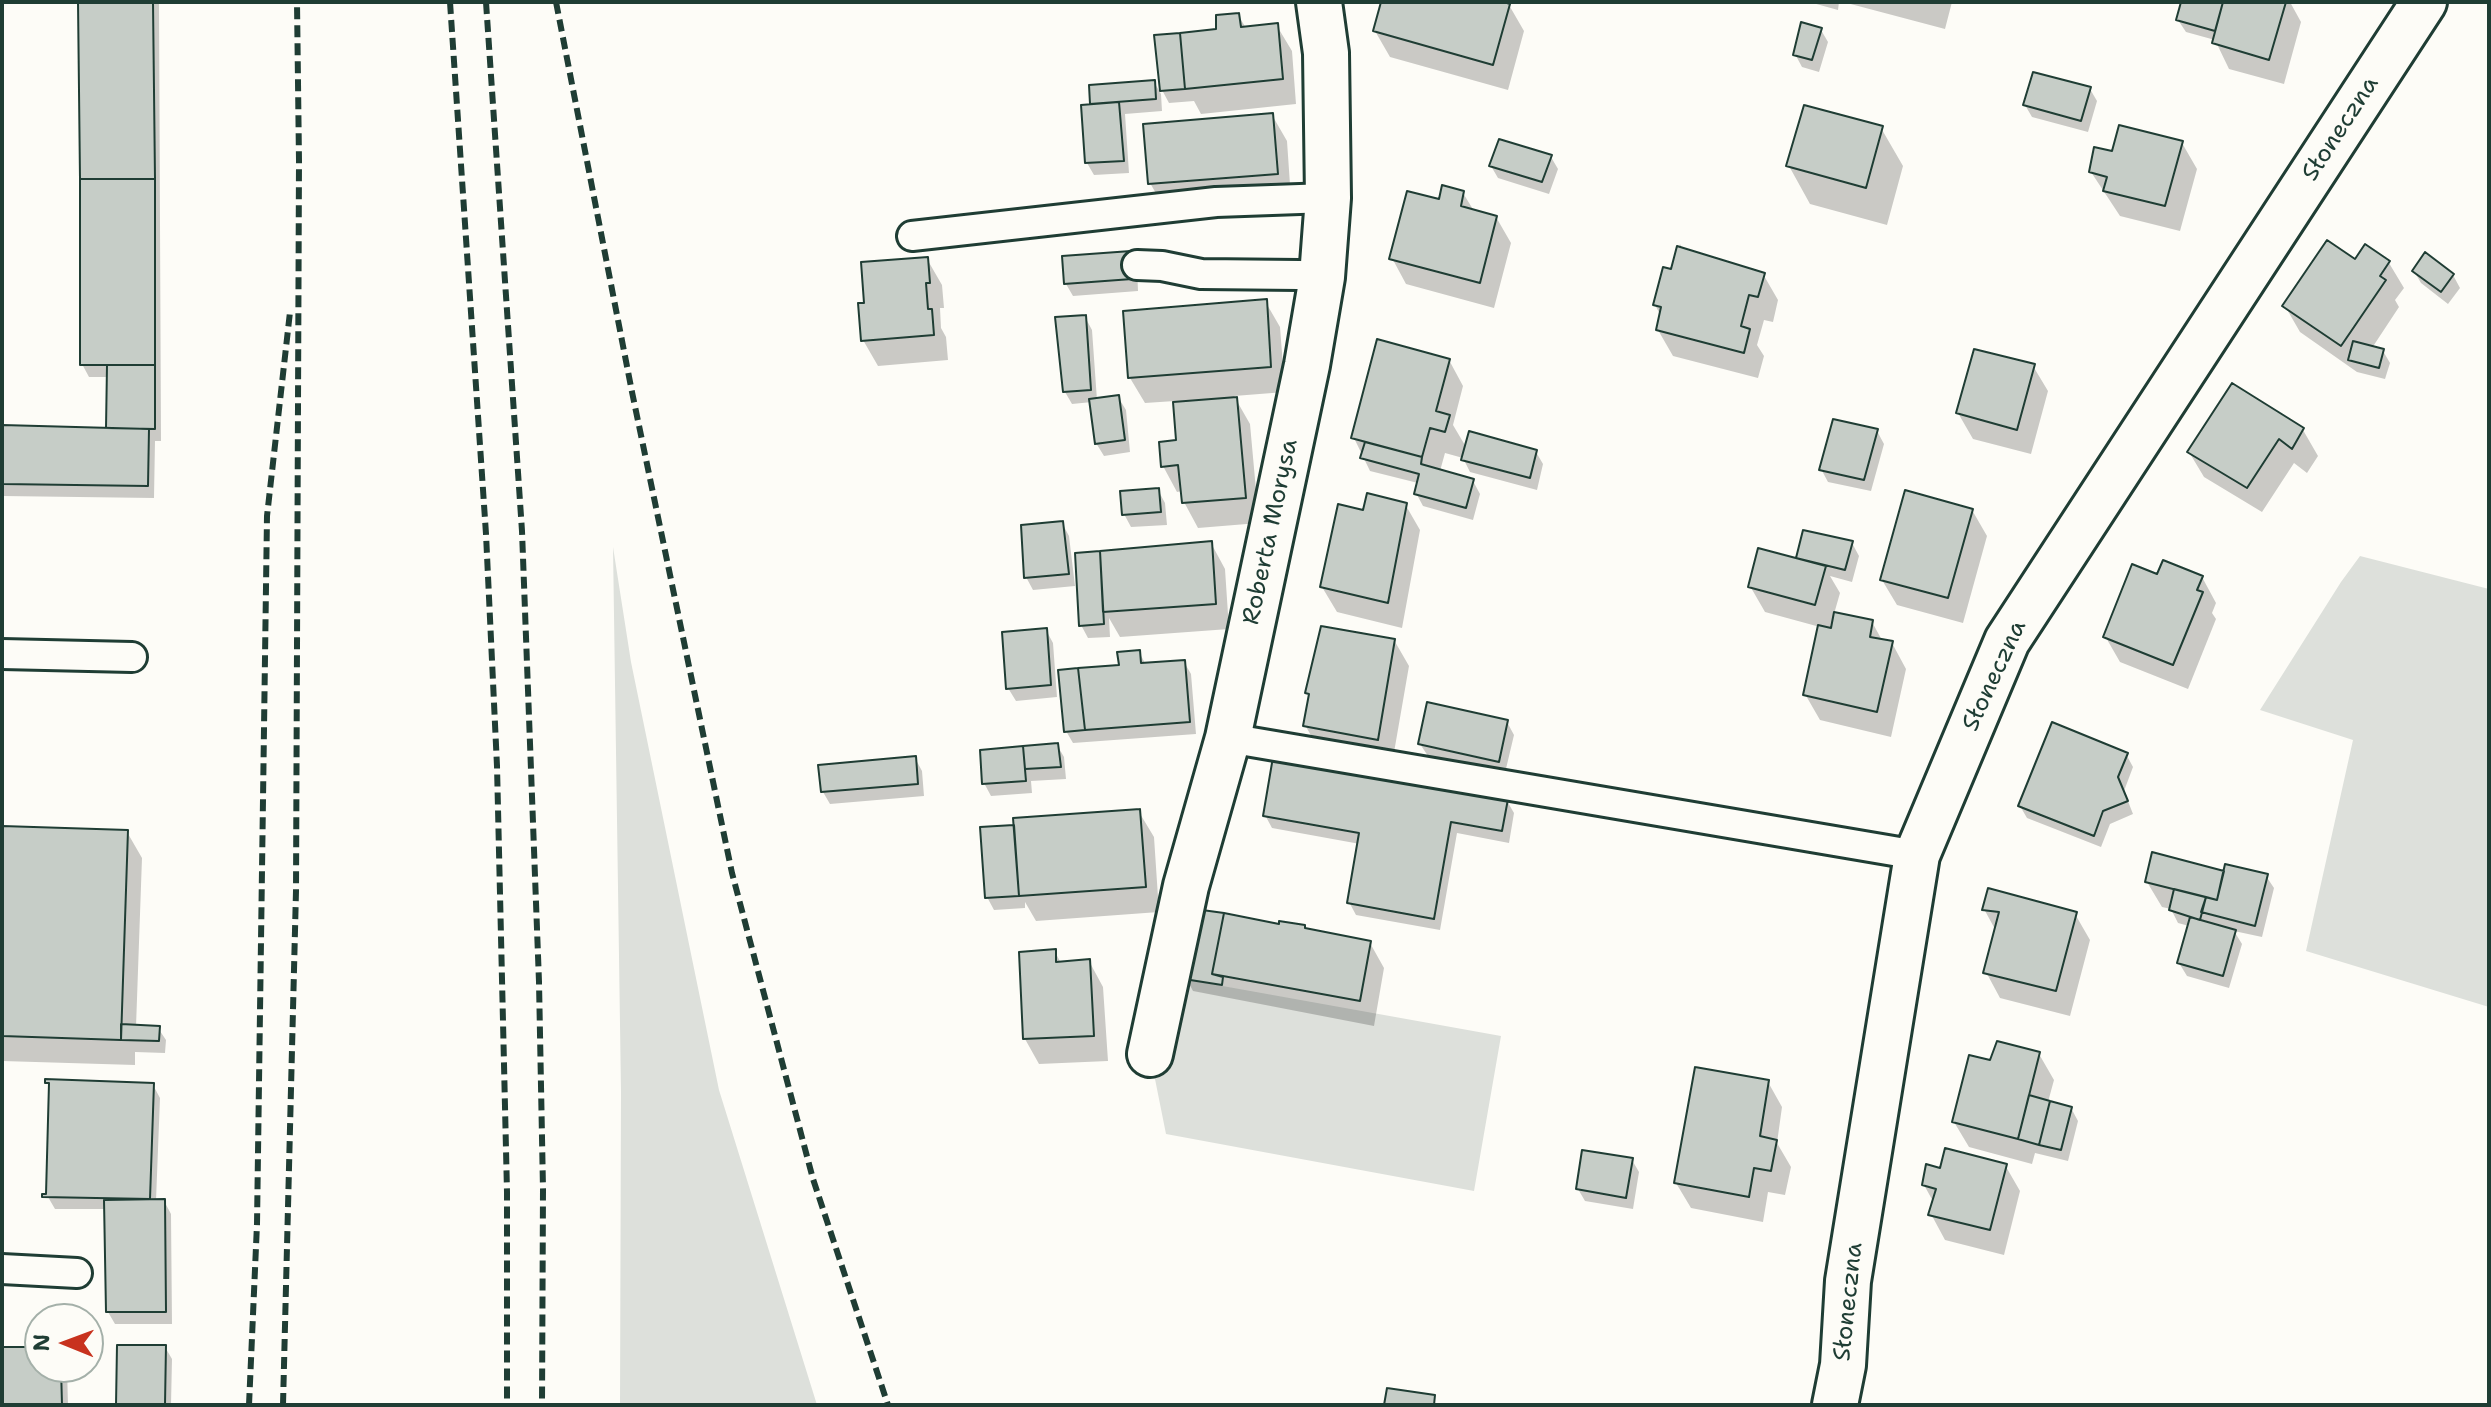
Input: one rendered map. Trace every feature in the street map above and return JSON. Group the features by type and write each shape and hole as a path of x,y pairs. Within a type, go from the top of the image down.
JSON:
{"street":[{"name":"Roberta Morysa","path":"1150,1054 1186,886 1228,738 1307,365 1322,277 1328,198 1326,53 1319,2"},
{"name":"Słoneczna","path":"1835,1405 1843,1365 1848,1281 1917,855 2007,641 2424,2"}],"lane":[{"path":"912,236 1216,202 1328,198"},
{"path":"1137,265 1162,266 1201,274 1322,277"},
{"path":"2,654 132,657"},
{"path":"1228,738 1917,855"},
{"path":"2,1269 77,1273"}],"shaded area":[{"path":"613,547 631,662 719,1090 817,1405 620,1405 621,1092"},
{"path":"2360,556 2489,589 2489,1007 2306,951 2353,740 2260,710"},
{"path":"1167,976 1501,1036 1474,1191 1166,1134 1150,1054"}],"building":[{"path":"78,2 153,2 155,179 80,179"},
{"path":"1381,2 1510,4 1493,65 1373,31"},
{"path":"2181,2 2223,2 2215,31 2176,20"},
{"path":"2223,2 2286,2 2269,60 2212,43"},
{"path":"1239,13 1241,27 1278,23 1283,79 1185,89 1180,33 1216,29 1216,15"},
{"path":"1801,22 1822,28 1812,60 1793,55"},
{"path":"1180,33 1185,89 1160,91 1154,35"},
{"path":"2033,72 2091,87 2081,121 2023,105"},
{"path":"1155,80 1156,99 1090,104 1089,85"},
{"path":"1119,102 1124,161 1085,163 1081,105"},
{"path":"1804,105 1883,126 1866,188 1786,166"},
{"path":"1273,113 1278,174 1148,184 1143,124"},
{"path":"2119,125 2183,141 2165,206 2103,191 2107,177 2089,172 2094,147 2112,151"},
{"path":"1499,139 1552,155 1542,182 1489,166"},
{"path":"80,179 155,179 155,365 80,365"},
{"path":"1442,185 1464,191 1461,206 1497,216 1480,283 1389,259 1407,191 1439,199"},
{"path":"2327,240 2355,259 2365,244 2390,261 2380,276 2386,280 2341,346 2282,306"},
{"path":"1677,246 1765,273 1758,297 1749,295 1741,326 1750,329 1744,353 1656,330 1661,307 1653,305 1663,267 1671,269"},
{"path":"1131,251 1132,279 1064,284 1062,256"},
{"path":"2425,252 2454,274 2441,292 2412,271"},
{"path":"928,257 928,309 932,309 934,335 861,341 858,303 864,303 861,262"},
{"path":"1267,299 1271,367 1128,378 1123,311"},
{"path":"1086,315 1091,390 1063,392 1055,317"},
{"path":"1377,339 1450,359 1436,411 1450,415 1445,432 1430,428 1422,457 1351,438"},
{"path":"2353,341 2384,349 2379,368 2348,360"},
{"path":"1974,349 2035,364 2017,430 1956,413"},
{"path":"107,365 155,365 155,429 106,428"},
{"path":"2232,383 2304,428 2292,449 2279,439 2247,488 2187,452"},
{"path":"1119,395 1125,440 1095,444 1089,399"},
{"path":"1237,397 1246,498 1182,503 1178,465 1161,467 1159,442 1176,440 1173,402"},
{"path":"1833,419 1878,429 1864,480 1819,470"},
{"path":"2,425 149,429 148,486 2,484"},
{"path":"1469,431 1537,450 1530,478 1461,460"},
{"path":"1365,442 1422,457 1421,464 1474,479 1466,508 1414,494 1419,474 1360,458"},
{"path":"1159,488 1161,512 1122,515 1120,491"},
{"path":"1905,490 1973,509 1948,598 1880,580"},
{"path":"1367,493 1407,503 1388,603 1320,587 1338,504 1363,510"},
{"path":"1063,521 1069,574 1024,578 1021,525"},
{"path":"1803,530 1853,541 1845,570 1796,558"},
{"path":"1212,541 1216,604 1103,612 1100,551"},
{"path":"1758,548 1826,566 1815,605 1748,587"},
{"path":"1100,551 1104,624 1079,626 1075,553"},
{"path":"2163,560 2203,576 2197,590 2203,592 2173,665 2103,637 2132,564 2157,574"},
{"path":"1834,612 1873,620 1870,637 1893,641 1877,712 1803,695 1818,625 1831,628"},
{"path":"1321,626 1395,639 1378,740 1303,726 1309,694 1305,693"},
{"path":"1047,628 1051,685 1006,689 1002,632"},
{"path":"1140,650 1141,663 1185,660 1190,722 1085,730 1078,668 1119,665 1117,652"},
{"path":"1078,668 1085,730 1064,732 1058,670"},
{"path":"1427,702 1508,720 1499,762 1418,744"},
{"path":"2052,722 2128,753 2118,777 2128,801 2103,811 2094,836 2018,806"},
{"path":"1058,743 1061,767 1025,769 1023,746"},
{"path":"1023,746 1026,781 982,784 980,750"},
{"path":"916,756 918,784 821,792 818,765"},
{"path":"1273,757 1508,799 1502,831 1451,822 1434,919 1347,903 1359,833 1263,816"},
{"path":"1140,809 1146,887 1019,896 1013,818"},
{"path":"1014,825 1019,896 985,898 980,827"},
{"path":"2,826 128,830 121,1040 2,1036"},
{"path":"2152,852 2224,871 2217,900 2145,882"},
{"path":"2225,864 2268,874 2255,926 2201,912 2206,897 2217,900"},
{"path":"1988,888 2077,912 2056,991 1983,973 1999,912 1982,910"},
{"path":"2174,889 2206,897 2200,920 2169,910"},
{"path":"1202,910 1224,913 1212,974 1223,977 1222,985 1184,979"},
{"path":"1224,913 1279,924 1279,921 1305,925 1305,928 1371,941 1360,1001 1212,974"},
{"path":"2190,917 2236,930 2223,976 2177,963"},
{"path":"1056,949 1056,962 1090,959 1094,1036 1023,1039 1019,952"},
{"path":"121,1024 160,1026 159,1041 121,1040"},
{"path":"1997,1041 2040,1052 2018,1139 1952,1122 1969,1055 1990,1060"},
{"path":"1695,1067 1769,1080 1760,1136 1777,1140 1771,1171 1754,1168 1749,1197 1674,1183"},
{"path":"45,1079 154,1083 150,1199 42,1197 46,1194 49,1083 45,1083"},
{"path":"2029,1095 2050,1101 2039,1145 2018,1139"},
{"path":"2050,1101 2072,1107 2061,1150 2039,1145"},
{"path":"1945,1148 2007,1164 1990,1230 1928,1215 1936,1189 1922,1185 1926,1164 1940,1168"},
{"path":"1582,1150 1633,1158 1626,1198 1576,1189"},
{"path":"165,1199 166,1312 106,1312 104,1200"},
{"path":"117,1345 166,1345 165,1405 116,1405"},
{"path":"2,1347 24,1347 24,1383 61,1383 62,1405 2,1405"},
{"path":"1387,1388 1435,1395 1434,1405 1384,1405"}],"railway":[{"path":"283,1405 296,891 297,2"},
{"path":"450,2 486,534 497,766 507,1192 507,1405"},
{"path":"486,2 522,531 539,982 543,1189 542,1405"},
{"path":"556,2 632,392 732,873 813,1179 888,1405"},
{"path":"249,1405 257,1224 267,516 290,312"}]}
